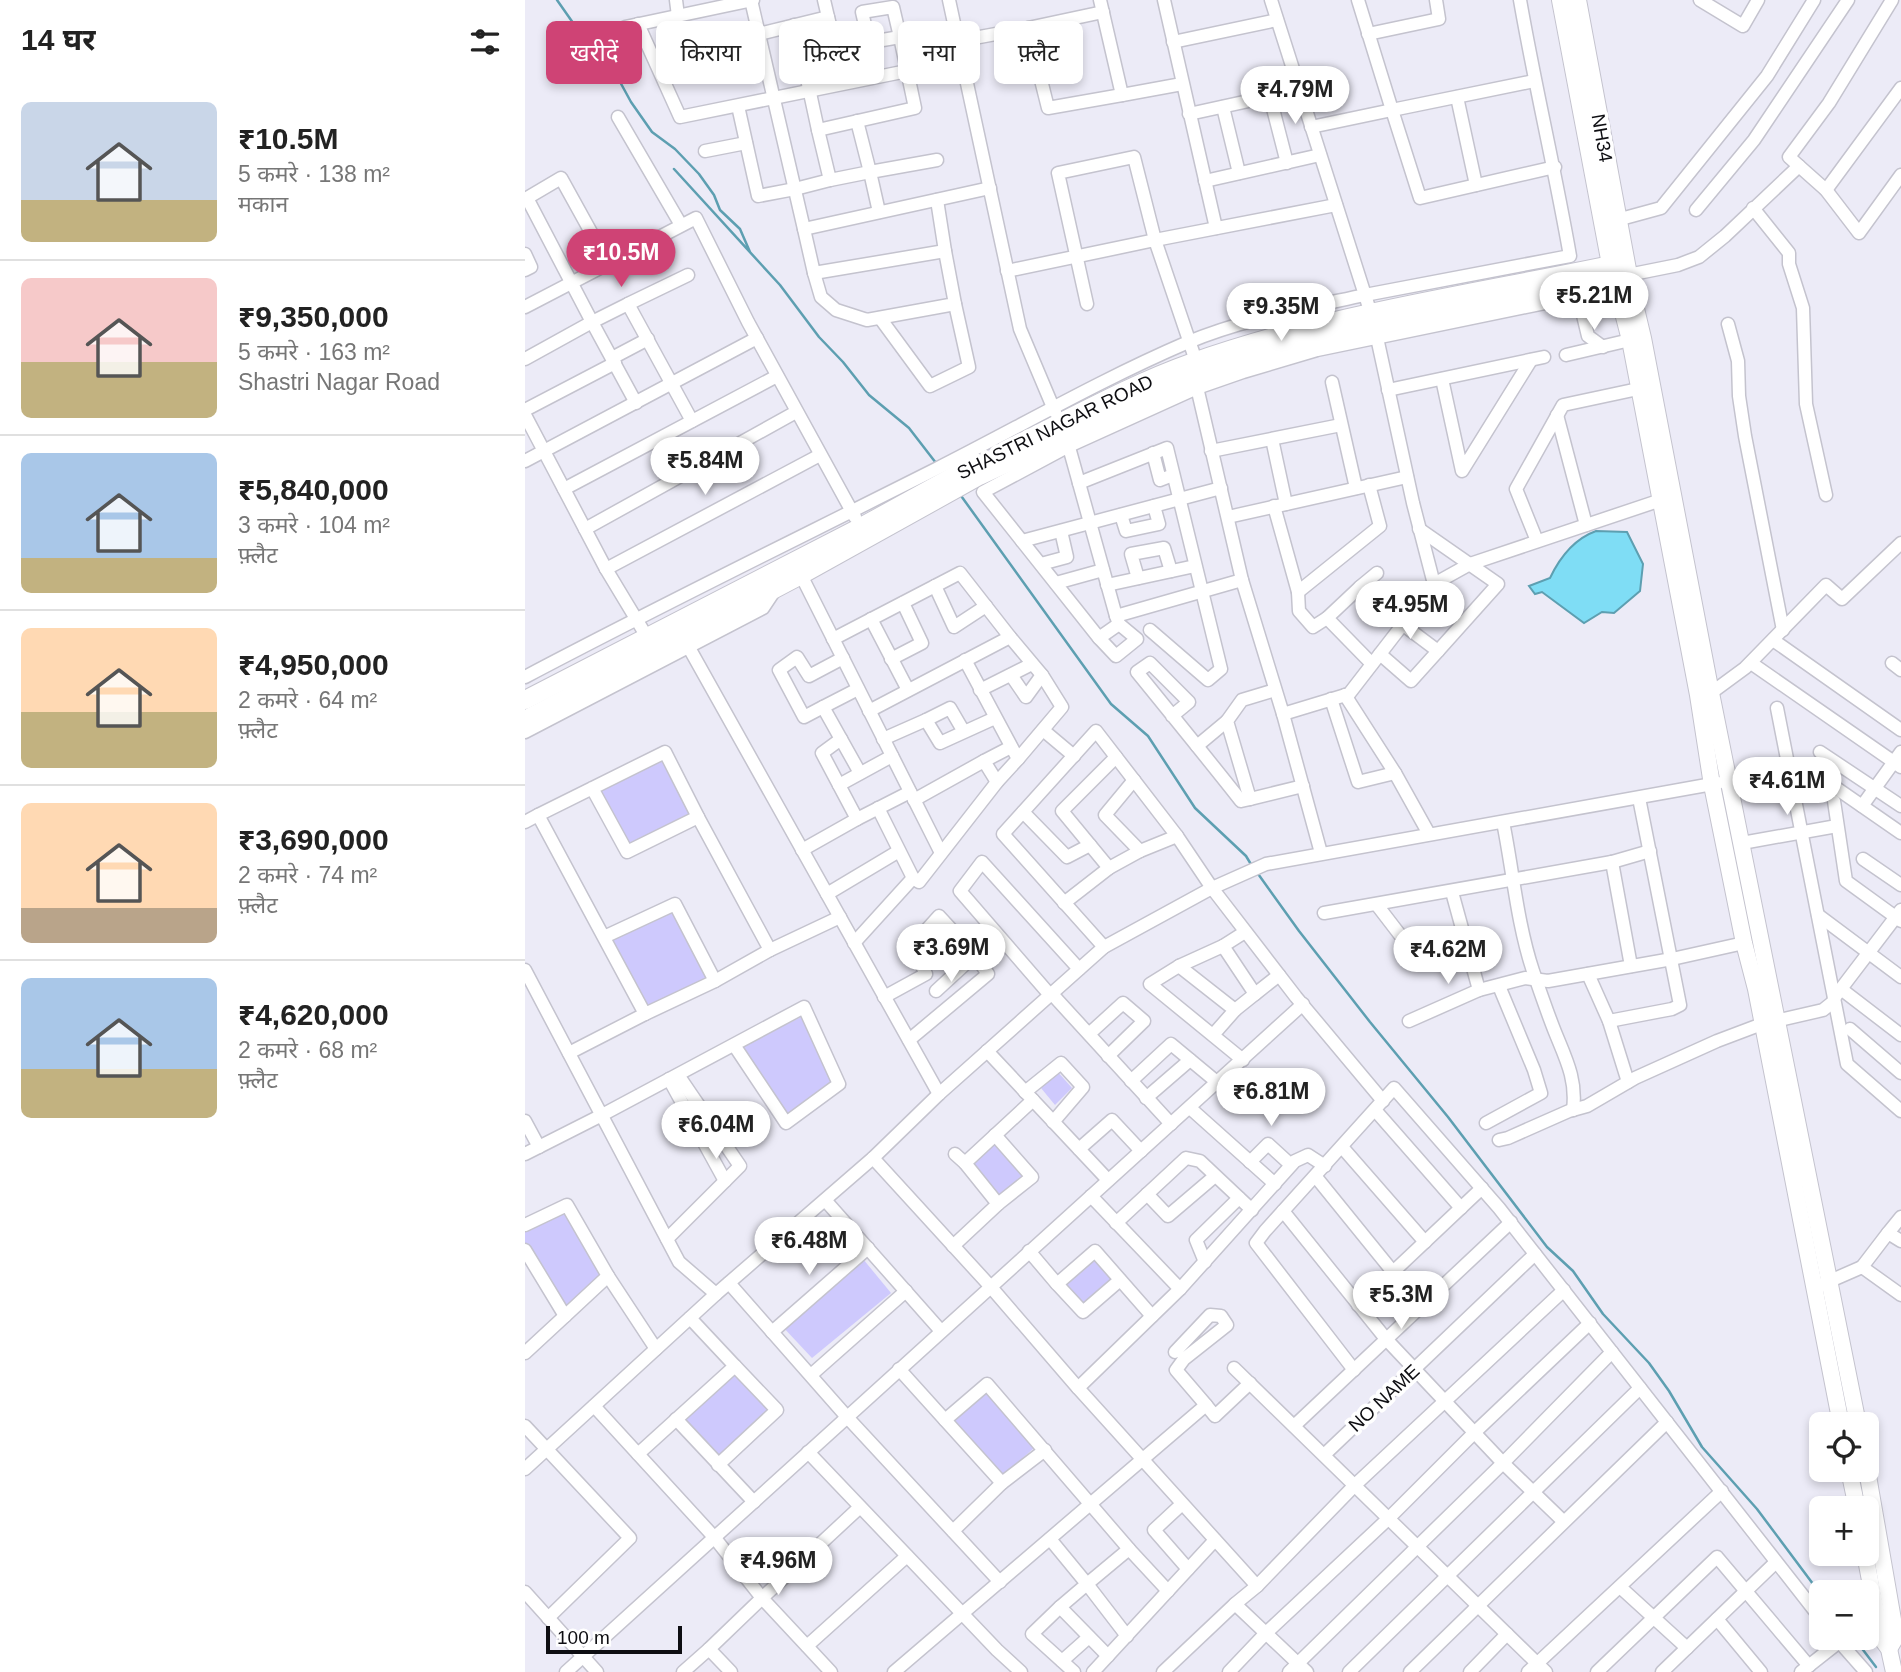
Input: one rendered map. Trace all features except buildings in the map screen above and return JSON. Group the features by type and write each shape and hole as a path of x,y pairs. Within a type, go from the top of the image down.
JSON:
{"highway":[{"name":"NH34","path":"1570,7 1620,270"},
{"name":"NH34","path":"1595,145 1617,220 1620,270"},
{"name":"SHASTRI NAGAR ROAD","path":"525,700 651,644 864,533 975,471 1062,428 1196,375 1296,331 1374,326 1574,278 1620,270"},
{"path":"525,720 651,644 685,642 801,575 864,533"}],"main road":[{"path":"1620,270 1638,389 1661,500 1742,843 1814,1286 1839,1412"},
{"path":"1620,270 1649,366 1705,694 1712,785 1744,943 1770,1023 1831,1283 1856,1412"},
{"path":"1830,1370 1847,1367"},
{"path":"1869,1482 1896,1637 1889,1649"},
{"path":"1867,1566 1881,1638 1889,1649 1893,1672"}],"street":[{"path":"676,0 678,16"},
{"path":"824,0 829,21"},
{"path":"949,0 954,21"},
{"path":"1164,0 1216,228"},
{"path":"1271,0 1374,326 1419,529 1434,584"},
{"path":"1358,0 1420,198 1555,167"},
{"path":"1368,34 1439,19 1436,0"},
{"path":"1520,0 1534,81 1555,167 1574,278 1588,336 1603,347"},
{"path":"1700,0 1743,26 1758,0"},
{"path":"1617,220 1661,208 1767,76 1814,0"},
{"path":"1696,210 1754,140 1848,0"},
{"path":"1892,0 1829,103 1789,157 1826,190 1859,233 1901,175"},
{"path":"754,21 746,1 632,26 680,117 898,73"},
{"path":"861,6 893,7 898,28"},
{"path":"1049,21 1101,6 1122,95"},
{"path":"811,21 828,17"},
{"path":"1173,42 1277,20"},
{"path":"765,60 821,297 836,310 867,320 955,304"},
{"path":"1311,127 1534,81"},
{"path":"808,84 830,180"},
{"path":"818,130 915,108 910,84"},
{"path":"967,84 1020,329 1062,428 1117,620 1137,639 1115,656 983,492 1062,428 1188,342 1271,316 1365,295 1574,278"},
{"path":"1042,84 1048,108 1182,84"},
{"path":"1826,190 1901,88"},
{"path":"1189,114 1300,90"},
{"path":"1270,97 1287,163"},
{"path":"1457,97 1476,185"},
{"path":"738,106 758,196 937,160"},
{"path":"1223,107 1239,173"},
{"path":"618,117 681,225"},
{"path":"857,121 879,212"},
{"path":"705,152 746,143"},
{"path":"1205,181 1320,155"},
{"path":"1087,304 1058,173 1134,157 1155,240 1188,342 1211,451 1243,580 1321,853"},
{"path":"1620,270 1678,265 1699,257 1799,166"},
{"path":"608,263 561,178 527,198 531,219 571,283 636,403"},
{"path":"804,229 990,188"},
{"path":"880,318 930,386 968,367 937,200"},
{"path":"1007,271 1336,205"},
{"path":"1753,208 1789,253 1789,264 1803,308 1806,404 1826,495"},
{"path":"525,307 696,218 796,412 864,533"},
{"path":"814,273 945,251"},
{"path":"525,254 531,267 525,270"},
{"path":"525,359 592,322 688,275"},
{"path":"525,677 636,618 939,467 1062,428 1196,375 1243,372 1317,350 1374,326 1574,278"},
{"path":"628,304 692,421"},
{"path":"1728,324 1738,361 1739,396 1745,436 1783,630"},
{"path":"525,461 757,338"},
{"path":"647,339 525,413 606,569 651,644"},
{"path":"1566,355 1630,340"},
{"path":"1388,390 1538,358 1462,471 1442,379"},
{"path":"564,489 777,376"},
{"path":"1299,592 1380,526 1341,425 1332,382"},
{"path":"1537,541 1516,489 1563,405 1638,389"},
{"path":"585,528 796,412"},
{"path":"1557,415 1586,525"},
{"path":"1211,451 1341,425"},
{"path":"1272,439 1280,505 1299,592 1299,611 1313,627 1327,618 1377,573"},
{"path":"1079,483 1153,453 1160,480 1173,475 1221,669 1208,680 1150,630"},
{"path":"606,569 820,455"},
{"path":"1228,517 1407,477"},
{"path":"1023,541 1221,488"},
{"path":"1283,714 1349,694 1434,584 1470,564 1661,500"},
{"path":"1121,515 1126,531 1159,524 1154,506"},
{"path":"1327,618 1376,659 1411,681 1498,584 1419,529"},
{"path":"1041,564 1067,557 1061,531"},
{"path":"1705,694 1751,663 1826,585 1842,599 1901,542"},
{"path":"1138,578 1131,554 1164,548 1171,571"},
{"path":"1107,584 1195,566"},
{"path":"1056,583 1103,570"},
{"path":"833,639 960,573 1042,675 1062,707 1042,730 1014,753 997,782 919,882 913,878 878,808"},
{"path":"801,575 941,853"},
{"path":"1098,638 1117,620 1243,580"},
{"path":"935,586 954,626 986,607"},
{"path":"1360,587 1438,652"},
{"path":"891,659 922,643 903,603"},
{"path":"871,619 908,690"},
{"path":"869,710 1010,638"},
{"path":"1773,640 1901,730"},
{"path":"525,732 685,642 939,1094"},
{"path":"809,676 797,657 779,670 804,717 858,689"},
{"path":"788,687 843,658"},
{"path":"965,660 1014,753"},
{"path":"1751,663 1899,760 1863,806"},
{"path":"980,690 1033,664"},
{"path":"1011,675 1026,697 1042,675"},
{"path":"1197,746 1227,721 1242,701 1275,690"},
{"path":"1345,695 1429,834"},
{"path":"1331,699 1358,782 1395,774"},
{"path":"823,707 860,774"},
{"path":"883,739 950,708 964,732"},
{"path":"1777,708 1818,915 1838,993 1847,1064 1901,1111"},
{"path":"1173,716 1241,801 1303,786"},
{"path":"926,720 940,743 995,718"},
{"path":"1227,721 1249,799"},
{"path":"1042,730 1074,756"},
{"path":"1104,947 1003,834 1096,731 1177,836 1245,932 1461,1208"},
{"path":"841,739 822,753 857,819"},
{"path":"525,822 665,751 770,950"},
{"path":"1820,752 1901,806"},
{"path":"802,850 878,808 912,796 984,761 1014,753"},
{"path":"839,785 892,756"},
{"path":"1109,868 1062,811 1116,757"},
{"path":"984,761 997,782"},
{"path":"1813,772 1901,833"},
{"path":"1133,780 1105,814 1140,851"},
{"path":"525,1469 1104,947 1212,888 1266,864 1729,780"},
{"path":"592,788 628,852 698,817"},
{"path":"1609,1021 1672,1009 1680,1005 1639,798"},
{"path":"1499,1140 1587,1105 1692,1051 1770,1023 1823,1010 1833,1002 1899,916 1846,881 1834,801"},
{"path":"1023,812 1067,857 1090,845"},
{"path":"538,815 645,1014"},
{"path":"1503,821 1513,881 1537,979 1554,1030 1572,1071 1576,1092 1573,1110"},
{"path":"1742,843 1837,826"},
{"path":"1064,903 1109,868 1140,851 1177,836"},
{"path":"827,894 899,851"},
{"path":"1324,913 1513,881 1612,862 1650,851"},
{"path":"1863,859 1901,886"},
{"path":"1079,969 982,862 960,891 1171,1125"},
{"path":"1612,862 1631,967"},
{"path":"854,943 913,878"},
{"path":"1452,892 1479,990"},
{"path":"604,937 675,904 715,981"},
{"path":"1377,905 1420,961 1467,948"},
{"path":"1818,915 1901,976"},
{"path":"909,1040 988,974 975,955 939,916 912,946 946,1009"},
{"path":"569,1053 839,917"},
{"path":"1243,1060 1150,984 1245,932"},
{"path":"884,996 924,970 956,935"},
{"path":"1409,1021 1479,990 1525,978 1549,981 1744,943"},
{"path":"1223,946 1255,994"},
{"path":"936,991 975,955"},
{"path":"1179,966 1235,1010"},
{"path":"1588,974 1609,1021 1628,1082"},
{"path":"1213,1035 1235,1010 1279,975"},
{"path":"527,978 679,1262 716,1294"},
{"path":"1486,1123 1541,1093 1499,986"},
{"path":"1838,993 1901,1035"},
{"path":"1089,1034 1123,1003 1144,1021 1108,1056"},
{"path":"566,1672 990,1286 1219,1083 1303,1004"},
{"path":"525,1154 804,1007 839,1084 786,1123 734,1045"},
{"path":"1850,1029 1901,1073"},
{"path":"1131,1081 1171,1044 1219,1083"},
{"path":"987,1051 1108,1181"},
{"path":"1146,1098 1190,1060"},
{"path":"999,1204 960,1158 995,1135 1061,1063 1083,1087 1053,1122"},
{"path":"667,1239 740,1166 674,1077"},
{"path":"674,1077 726,1181"},
{"path":"1354,1370 1256,1244 1394,1088 1511,1222 1809,1604"},
{"path":"1190,1108 1275,1184"},
{"path":"1079,1149 1112,1119 1141,1151"},
{"path":"525,1121 539,1147"},
{"path":"953,1246 1032,1177 995,1135"},
{"path":"1250,1162 1268,1144 1291,1165"},
{"path":"1342,1147 1425,1242"},
{"path":"1078,1388 1180,1289 1295,1161 1308,1155 1325,1166"},
{"path":"873,1158 1257,1586"},
{"path":"1116,1223 1186,1158 1200,1161 1252,1210"},
{"path":"1147,1194 1168,1216 1215,1176"},
{"path":"1316,1177 1393,1272"},
{"path":"1358,1305 1482,1188"},
{"path":"1091,1196 1180,1289"},
{"path":"1205,1262 1196,1240 1239,1198"},
{"path":"825,1200 941,1331"},
{"path":"525,1225 567,1205 608,1276 656,1349"},
{"path":"1283,1212 1414,1369 1503,1463 1563,1521"},
{"path":"1814,1286 1831,1283 1862,1267 1901,1217"},
{"path":"1294,1426 1511,1222"},
{"path":"1888,1233 1901,1241"},
{"path":"772,1332 867,1248"},
{"path":"525,1250 565,1316"},
{"path":"1029,1251 1083,1312 1120,1280"},
{"path":"1058,1284 1095,1251 1152,1316"},
{"name":"NO NAME","path":"1324,1455 1535,1254"},
{"path":"1862,1267 1901,1295"},
{"path":"525,1352 608,1276"},
{"path":"729,1283 847,1417 1000,1582"},
{"path":"1163,1672 1257,1586 1355,1485 1564,1290"},
{"path":"811,1375 906,1291"},
{"path":"1175,1352 1209,1315 1221,1316 1227,1325 1184,1359 1176,1370 1215,1416 1250,1382"},
{"path":"690,1318 777,1410 718,1465"},
{"path":"1229,1672 1266,1633 1590,1323"},
{"path":"1235,1604 1298,1669 1612,1352"},
{"path":"638,1454 735,1366"},
{"path":"1234,1368 1507,1634 1537,1669 1721,1492"},
{"path":"899,1369 1002,1483"},
{"path":"945,1420 987,1384 1168,1591"},
{"path":"1349,1672 1640,1388"},
{"path":"894,1672 1206,1405"},
{"path":"594,1406 714,1537 762,1598 831,1672"},
{"path":"676,1419 754,1502"},
{"path":"1411,1672 1667,1422"},
{"path":"525,1426 630,1538 548,1618"},
{"path":"953,1531 1002,1483 1045,1450"},
{"path":"808,1452 1018,1671"},
{"path":"1182,1504 1154,1530 1188,1569"},
{"path":"683,1672 860,1507"},
{"path":"1049,1539 1127,1636"},
{"path":"1093,1672 1215,1540"},
{"path":"1074,1672 1032,1634 1060,1606 1129,1549"},
{"path":"807,1646 907,1556"},
{"path":"1597,1672 1717,1557 1747,1590 1805,1669 1827,1650"},
{"path":"1662,1672 1776,1562"},
{"path":"1620,1587 1687,1648"},
{"path":"525,1592 597,1672"},
{"path":"1060,1606 1108,1657"},
{"path":"1717,1619 1761,1672"},
{"path":"1470,1672 1507,1634"},
{"path":"1062,1661 1089,1637"},
{"path":"709,1649 731,1672"},
{"path":"1847,1650 1866,1672"}],"shaded area":[{"path":"664,756 693,816 629,847 598,789"},
{"path":"673,909 708,978 646,1008 610,939"},
{"path":"803,1016 833,1084 787,1116 742,1047"},
{"path":"1057,1071 1072,1088 1055,1105 1041,1088"},
{"path":"994,1143 1023,1176 999,1198 971,1164"},
{"path":"566,1210 603,1276 566,1310 525,1243 525,1229"},
{"path":"1096,1257 1115,1280 1084,1307 1064,1285"},
{"path":"863,1259 891,1293 812,1358 782,1326"},
{"path":"735,1371 772,1410 719,1458 683,1420"},
{"path":"985,1392 1034,1448 1003,1476 952,1420"}],"water":[{"path":"1596,531 1627,532 1643,564 1640,591 1614,613 1602,612 1584,623 1542,592 1535,594 1529,586 1550,578 1569,550 1588,534"}],"waterway":[{"path":"557,0 591,54 613,69 652,132 675,149 699,174 714,195 720,210 740,229 750,252 674,169 780,285 819,337 869,395 909,428 936,463"},
{"path":"959,493 1111,704 1148,736 1195,808 1246,856 1252,866"},
{"path":"1256,871 1299,931 1448,1117 1547,1247 1573,1271 1603,1314 1649,1363 1702,1447 1757,1509 1810,1580"},
{"path":"1863,1650 1876,1667"}]}
